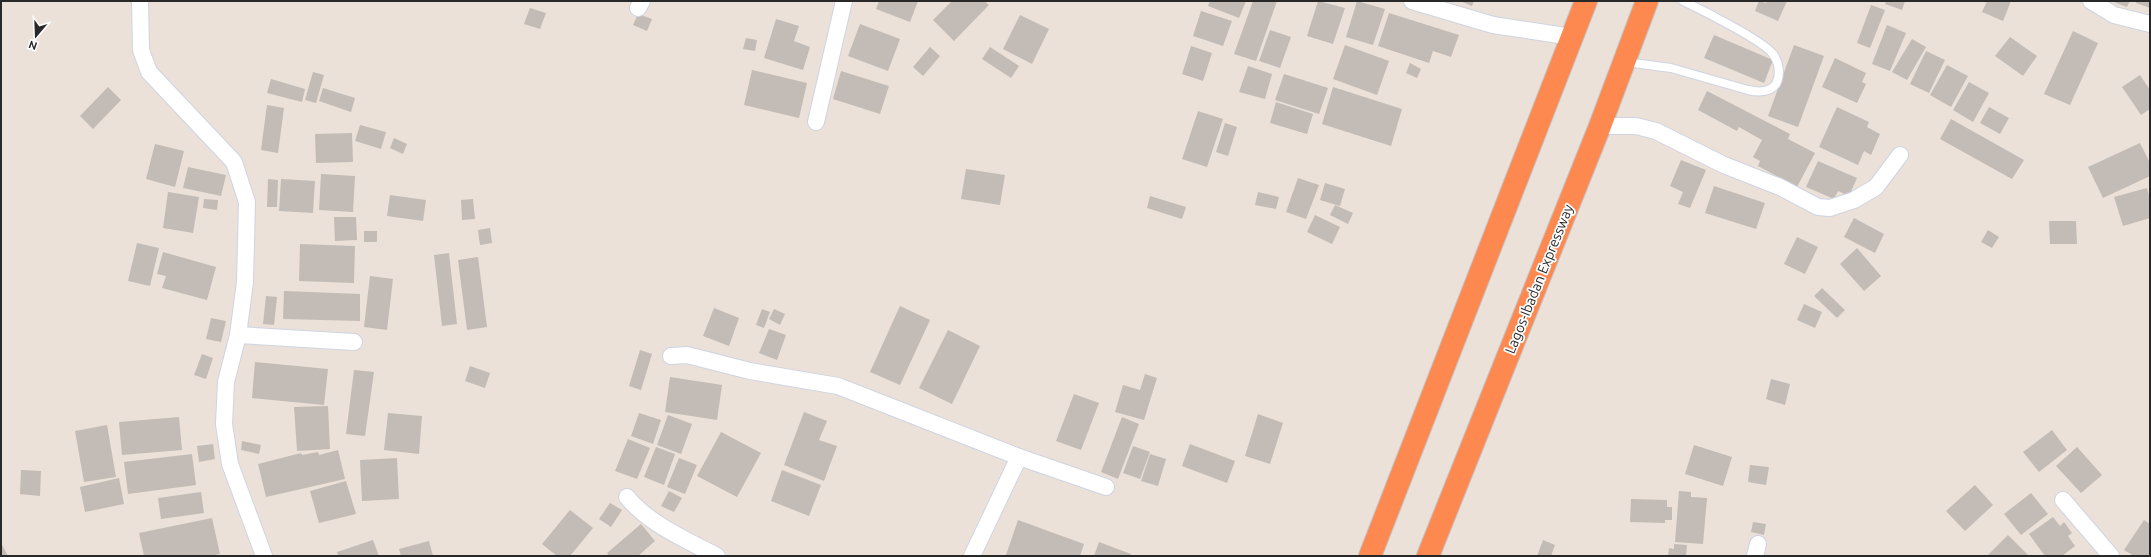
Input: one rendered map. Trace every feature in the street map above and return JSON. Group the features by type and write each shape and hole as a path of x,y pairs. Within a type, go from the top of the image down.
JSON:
{"highway":[{"path":"1370,556 1586,1"},
{"name":"Lagos-Ibadan Expressway","path":"1428,556 1600,126 1647,1"}],"street":[{"path":"140,1 141,50 149,72 234,162 247,202 245,282 238,335 226,382 224,424 230,464 257,542 260,555"},
{"path":"816,122 844,1"},
{"path":"1412,1 1492,25 1572,37"},
{"path":"2091,1 2114,15 2150,24"},
{"path":"1600,126 1636,126 1656,131 1724,165 1780,187 1818,207 1830,208 1854,200 1876,187 1900,155"},
{"path":"238,335 354,342"},
{"path":"671,356 687,355 750,371 838,386 1019,457 1106,487"},
{"path":"972,556 1019,457"},
{"path":"627,497 639,511 689,542 717,556"},
{"path":"2063,500 2111,556"}],"lane":[{"path":"1624,61 1671,68 1757,92 1772,89 1779,74 1778,61 1768,48 1683,1"}],"building":[{"path":"879,1 918,1 910,22 876,9"},
{"path":"952,1 984,1 989,5 954,41 933,20"},
{"path":"1210,1 1246,1 1239,18 1208,6"},
{"path":"1253,1 1277,1 1256,61 1234,54"},
{"path":"1318,1 1345,8 1333,44 1307,36"},
{"path":"1357,1 1385,9 1373,45 1346,37"},
{"path":"1460,1 1474,1 1472,6"},
{"path":"1759,1 1766,3 1767,1 1787,1 1778,21 1755,11"},
{"path":"1886,1 1905,1 1902,10 1885,4"},
{"path":"1987,1 2011,1 2003,21 1982,12"},
{"path":"2111,1 2130,1 2127,7"},
{"path":"2136,1 2150,1 2150,8 2136,3"},
{"path":"1871,5 1885,10 1870,48 1857,43"},
{"path":"530,8 546,13 540,29 524,24"},
{"path":"1201,11 1232,21 1223,46 1193,36"},
{"path":"1389,13 1459,35 1451,57 1433,51 1429,63 1378,46"},
{"path":"638,14 652,19 647,31 633,25"},
{"path":"1020,15 1049,29 1032,64 1003,49"},
{"path":"776,19 799,26 794,41 810,47 803,70 764,58"},
{"path":"860,24 900,39 888,71 848,56"},
{"path":"1887,25 1906,33 1890,71 1872,64"},
{"path":"1270,30 1291,37 1280,68 1259,61"},
{"path":"2073,31 2098,43 2070,105 2044,94"},
{"path":"1714,35 1773,60 1764,83 1704,58"},
{"path":"2010,37 2037,56 2023,76 1995,56"},
{"path":"746,38 757,40 755,51 743,49"},
{"path":"1912,39 1926,47 1907,80 1892,72"},
{"path":"1345,45 1389,61 1377,95 1333,79"},
{"path":"1794,45 1824,56 1798,127 1768,116"},
{"path":"1191,46 1212,53 1203,81 1182,74"},
{"path":"930,47 940,56 923,76 913,67"},
{"path":"990,47 1019,66 1011,78 982,59"},
{"path":"1926,51 1945,60 1929,93 1910,84"},
{"path":"1835,58 1866,73 1862,82 1866,84 1857,103 1822,87"},
{"path":"1410,63 1421,69 1417,78 1406,73"},
{"path":"1947,65 1968,76 1951,107 1930,95"},
{"path":"1248,66 1272,74 1265,99 1239,92"},
{"path":"752,70 807,83 799,118 744,105"},
{"path":"841,71 889,86 880,114 833,99"},
{"path":"313,72 324,75 316,103 305,100"},
{"path":"1284,74 1328,88 1319,114 1275,100"},
{"path":"2140,75 2150,90 2150,109 2141,115 2122,87"},
{"path":"271,79 305,89 302,102 267,93"},
{"path":"1969,82 1989,93 1973,122 1953,110"},
{"path":"108,87 121,100 93,129 80,116"},
{"path":"1333,87 1402,109 1391,146 1322,124"},
{"path":"323,88 355,98 351,112 319,101"},
{"path":"1707,91 1790,134 1788,139 1815,153 1797,187 1758,166 1760,161 1753,157 1762,140 1739,127 1737,131 1698,110"},
{"path":"1276,102 1313,114 1307,134 1270,123"},
{"path":"267,105 284,108 278,153 261,150"},
{"path":"1837,107 1869,122 1867,127 1880,134 1871,155 1864,151 1858,165 1819,147"},
{"path":"1989,107 2009,118 2000,134 1980,123"},
{"path":"1198,111 1223,119 1207,167 1182,159"},
{"path":"1951,119 2024,160 2012,179 1940,139"},
{"path":"1225,123 1237,127 1228,156 1216,152"},
{"path":"360,125 386,132 381,149 355,141"},
{"path":"352,133 353,162 316,163 315,134"},
{"path":"394,138 407,144 403,154 390,148"},
{"path":"2140,143 2150,163 2150,176 2103,198 2088,167"},
{"path":"155,144 184,151 175,187 146,179"},
{"path":"1681,160 1706,170 1690,208 1678,204 1683,192 1670,186"},
{"path":"1818,161 1857,178 1849,196 1838,191 1834,199 1806,187"},
{"path":"188,167 226,175 221,196 183,188"},
{"path":"966,169 1005,175 1000,205 961,199"},
{"path":"321,174 355,176 353,212 319,210"},
{"path":"1298,178 1319,185 1306,219 1286,212"},
{"path":"268,179 278,180 277,207 267,207"},
{"path":"281,179 315,181 313,213 279,211"},
{"path":"1325,183 1345,189 1340,206 1320,200"},
{"path":"1714,186 1765,203 1756,229 1705,213"},
{"path":"2147,188 2150,199 2150,218 2123,226 2114,197"},
{"path":"168,192 199,197 193,233 163,228"},
{"path":"1258,192 1279,197 1276,209 1255,205"},
{"path":"390,195 426,200 423,221 387,216"},
{"path":"1150,196 1186,207 1182,219 1147,208"},
{"path":"204,199 218,200 217,210 203,208"},
{"path":"473,199 475,219 462,220 461,200"},
{"path":"1335,205 1353,213 1348,224 1330,215"},
{"path":"1315,215 1340,227 1332,244 1307,232"},
{"path":"334,217 356,217 357,240 335,241"},
{"path":"1854,218 1884,234 1875,253 1844,237"},
{"path":"2049,221 2076,221 2077,244 2050,244"},
{"path":"490,228 492,243 480,245 478,230"},
{"path":"1988,230 1999,237 1992,248 1981,242"},
{"path":"364,231 377,231 377,242 364,242"},
{"path":"1797,237 1818,247 1805,274 1784,264"},
{"path":"137,243 159,248 150,286 128,281"},
{"path":"300,244 355,246 354,283 299,281"},
{"path":"1857,248 1881,276 1864,291 1840,264"},
{"path":"163,252 216,267 207,300 162,288 166,276 157,274"},
{"path":"449,253 457,324 442,326 434,255"},
{"path":"478,257 487,327 467,330 458,260"},
{"path":"370,276 393,279 387,330 364,327"},
{"path":"1822,288 1845,310 1837,318 1814,296"},
{"path":"284,291 360,294 360,321 283,319"},
{"path":"266,296 277,297 274,325 263,324"},
{"path":"1804,304 1822,312 1815,328 1797,320"},
{"path":"900,306 930,320 900,385 870,372"},
{"path":"714,308 739,318 729,346 703,336"},
{"path":"762,309 770,312 764,328 756,325"},
{"path":"774,309 785,314 780,325 769,319"},
{"path":"211,318 226,321 221,342 206,339"},
{"path":"769,329 786,335 777,360 759,353"},
{"path":"948,330 980,346 952,404 919,388"},
{"path":"640,350 652,354 641,390 629,386"},
{"path":"202,354 213,358 206,379 194,375"},
{"path":"255,362 328,369 324,405 252,398"},
{"path":"470,366 490,373 485,388 465,381"},
{"path":"354,370 374,372 365,436 346,434"},
{"path":"1145,374 1157,378 1144,420 1115,412 1123,385 1140,390"},
{"path":"670,377 722,385 717,420 665,412"},
{"path":"1771,379 1790,384 1785,405 1766,399"},
{"path":"1074,394 1099,403 1081,450 1056,441"},
{"path":"328,406 330,449 297,451 294,407"},
{"path":"804,412 827,421 819,440 837,446 824,481 784,465"},
{"path":"388,413 422,416 419,454 384,450"},
{"path":"639,413 661,420 653,444 631,436"},
{"path":"1258,414 1283,423 1270,464 1245,456"},
{"path":"668,415 692,424 681,454 657,445"},
{"path":"179,417 182,450 122,455 119,422"},
{"path":"1122,417 1139,424 1118,479 1101,472"},
{"path":"107,425 116,477 84,482 75,431"},
{"path":"2052,430 2067,450 2039,472 2023,452"},
{"path":"721,432 761,453 737,497 697,476"},
{"path":"628,439 650,448 637,479 615,471"},
{"path":"242,441 261,445 259,454 241,450"},
{"path":"213,444 215,459 199,462 197,446"},
{"path":"1190,444 1235,461 1227,483 1182,466"},
{"path":"1694,445 1732,457 1723,486 1685,474"},
{"path":"1133,446 1150,452 1140,479 1123,473"},
{"path":"656,447 675,454 664,485 644,477"},
{"path":"2077,447 2102,475 2081,493 2056,466"},
{"path":"338,450 345,479 266,497 258,464 301,453 302,455 318,452 319,455"},
{"path":"192,454 196,485 128,494 124,462"},
{"path":"1150,454 1166,459 1158,486 1141,481"},
{"path":"397,458 399,499 362,501 360,460"},
{"path":"679,458 697,465 685,494 667,487"},
{"path":"1750,465 1769,467 1766,485 1748,482"},
{"path":"21,470 41,471 40,496 20,494"},
{"path":"782,470 821,485 809,516 771,501"},
{"path":"119,478 124,504 85,512 80,487"},
{"path":"346,481 356,514 319,523 310,491"},
{"path":"1975,485 1993,505 1965,531 1946,511"},
{"path":"669,491 682,498 674,512 661,506"},
{"path":"1679,491 1691,492 1691,497 1707,498 1703,544 1675,542"},
{"path":"201,492 204,513 161,519 158,498"},
{"path":"2031,493 2048,514 2021,535 2004,514"},
{"path":"1631,499 1667,500 1667,507 1672,507 1672,520 1665,520 1665,523 1630,522"},
{"path":"610,503 622,510 611,527 599,519"},
{"path":"570,510 593,528 570,556 557,556 542,544"},
{"path":"2053,517 2060,526 2064,522 2072,533 2068,536 2075,546 2062,556 2045,556 2029,534"},
{"path":"212,518 220,554 209,556 144,556 139,533"},
{"path":"1018,520 1084,544 1080,556 1006,555"},
{"path":"2144,520 2150,524 2150,556 2134,556 2124,550"},
{"path":"1753,522 1766,524 1764,535 1751,532"},
{"path":"641,524 655,541 638,556 609,556 607,553"},
{"path":"2008,535 2029,556 1987,556"},
{"path":"373,540 379,556 338,556 337,552"},
{"path":"1543,540 1555,545 1551,556 1537,556"},
{"path":"429,541 433,556 401,556 399,549"},
{"path":"1099,542 1131,554 1130,556 1094,556"},
{"path":"1,543 8,556 1,556"},
{"path":"1674,544 1687,545 1686,556 1668,556 1669,548 1674,549"}]}
